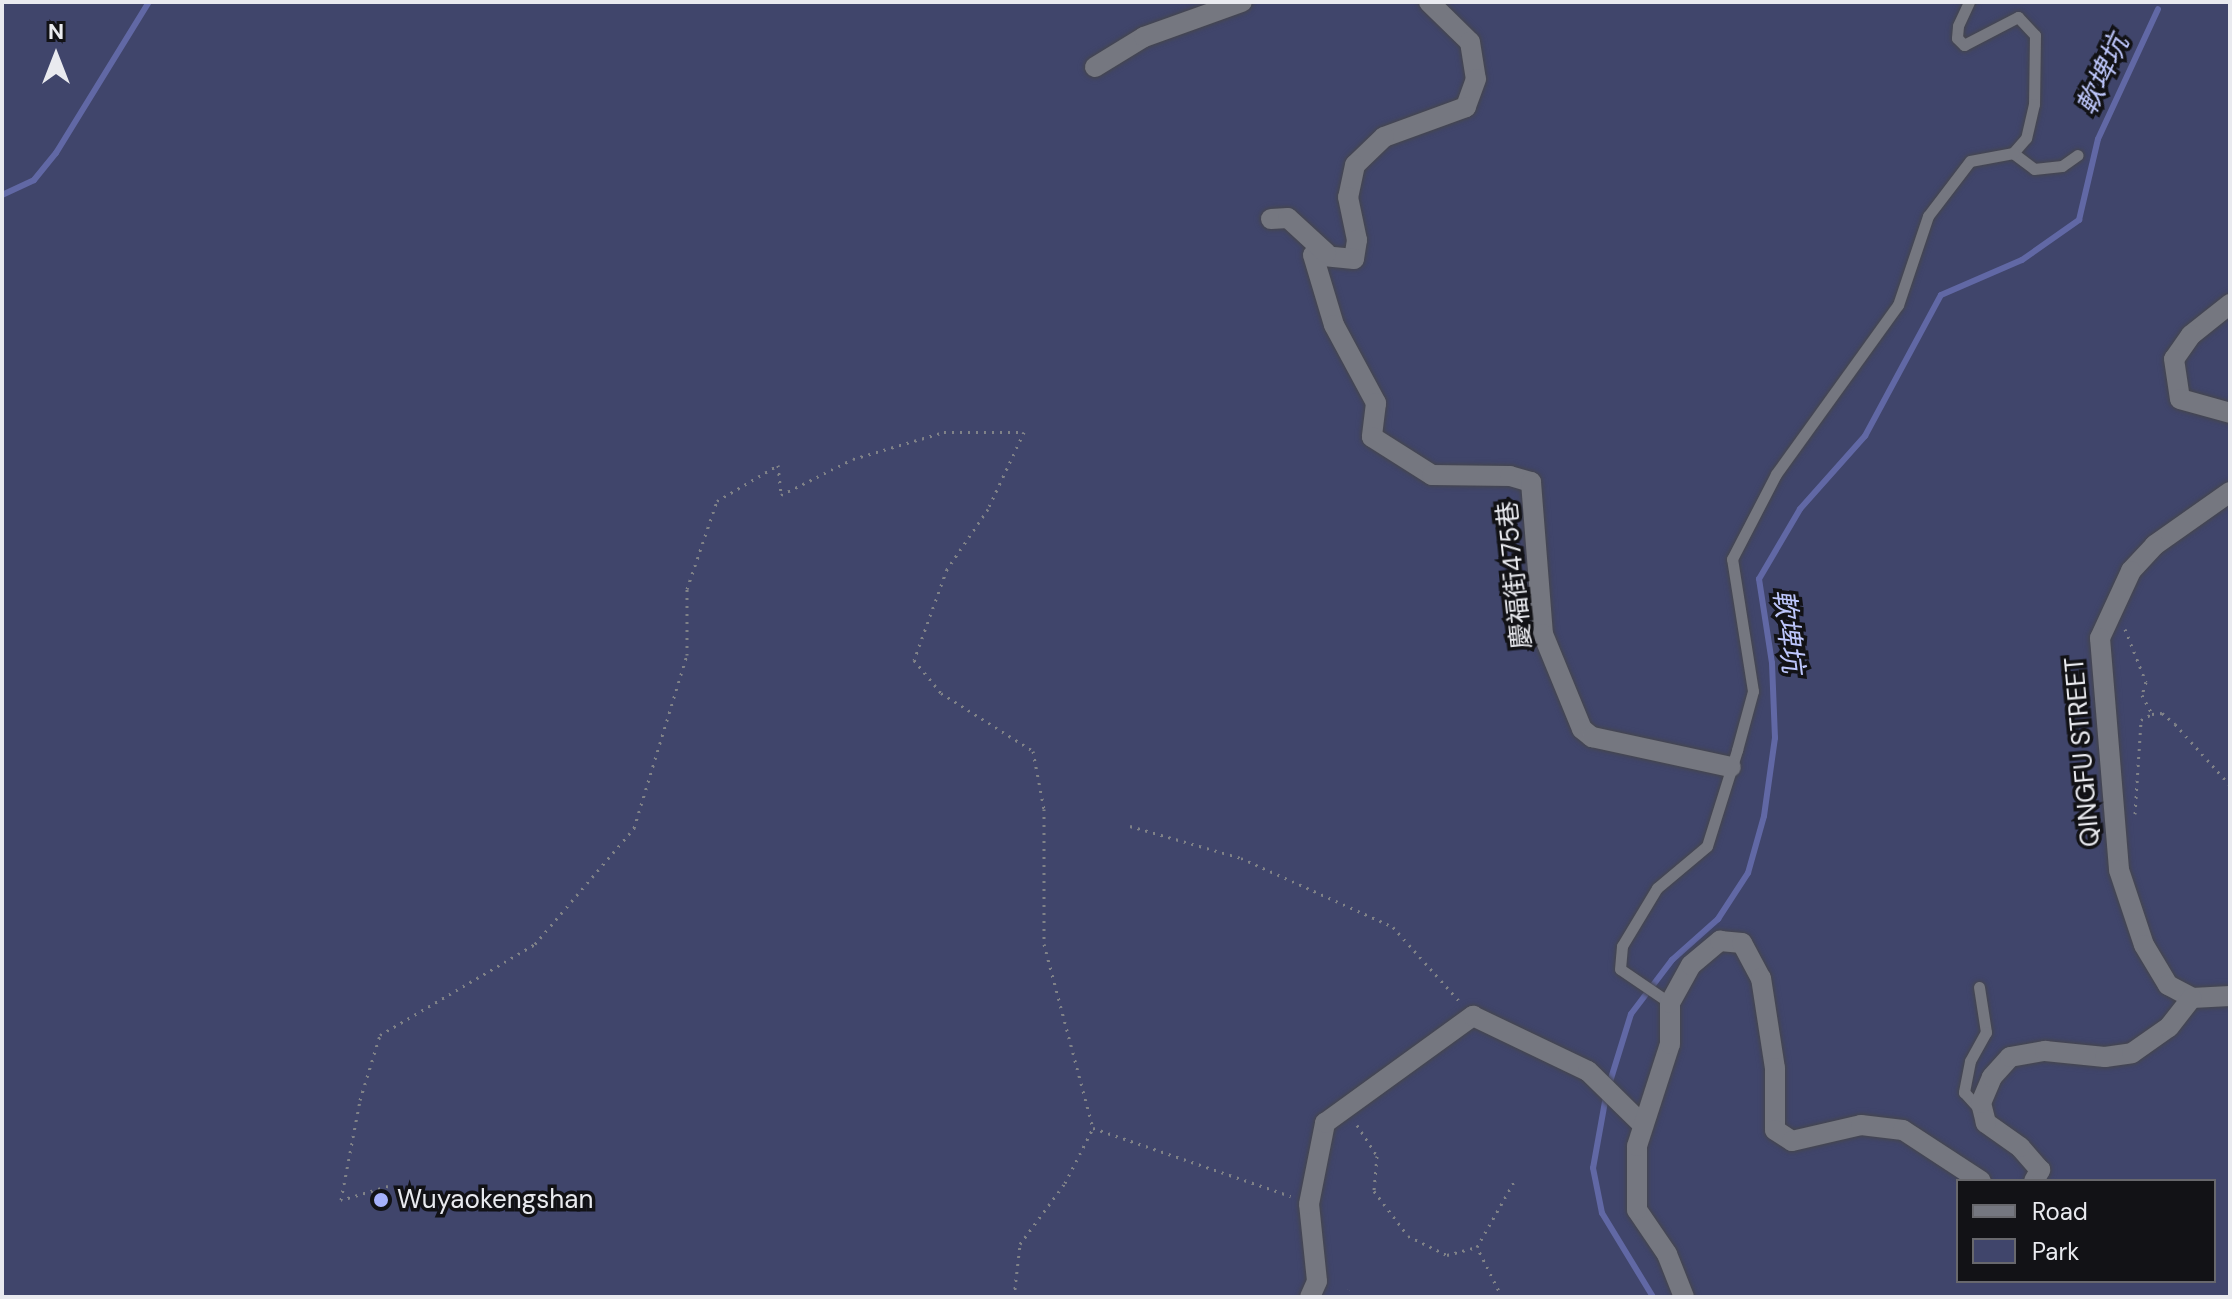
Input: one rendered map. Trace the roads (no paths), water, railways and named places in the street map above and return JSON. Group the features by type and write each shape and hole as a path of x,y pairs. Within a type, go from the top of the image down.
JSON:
{"street":[{"path":"1095,67 1144,37 1242,2"},
{"path":"1271,219 1288,218 1326,253 1354,259 1357,240 1348,197 1355,165 1384,137 1466,107 1476,79 1470,42 1429,2"},
{"name":"慶福街475巷","path":"1326,253 1313,255 1334,325 1376,403 1372,437 1432,475 1510,476 1531,482 1543,634 1582,729 1592,737 1731,767"},
{"path":"2230,304 2191,335 2174,359 2174,386 2180,399 2192,406 2230,413"},
{"name":"QINGFU STREET","path":"2192,998 2156,972 2119,870 2100,638 2131,571 2155,545 2230,492"},
{"path":"1684,1297 1667,1254 1637,1210 1637,1146 1670,1044 1670,1003 1691,965 1720,941 1742,943 1761,978 1775,1068 1775,1130 1792,1141 1861,1125 1903,1130 1978,1179"},
{"path":"2035,1179 2040,1170 1984,1115 1981,1103 1992,1077 2010,1057 2045,1051 2105,1057 2132,1053 2169,1027 2192,998 2230,996"},
{"path":"1310,1297 1317,1281 1309,1204 1325,1123 1473,1016 1588,1071 1623,1110 1643,1125"}],"lane":[{"path":"1670,1003 1620,969 1622,946 1657,888 1707,846 1753,691 1734,589 1732,559 1776,474 1898,305 1928,216 1954,178 1970,161 2013,153 2026,138 2034,104 2035,35 2018,17 1964,45 1957,38 1958,26 1969,2"},
{"path":"2013,153 2034,169 2062,166 2078,155"},
{"path":"1979,987 1986,1032 1970,1061 1964,1092 1984,1115"}],"waterway":[{"path":"2,195 34,180 56,153 149,2"},
{"name":"軟埤坑","path":"1609,1085 1631,1014 1672,960 1718,919 1748,873 1764,816 1775,738 1772,663 1759,579 1800,509 1865,436 1941,295 2022,260 2079,220 2098,139 2158,9"},
{"name":"軟埤坑","path":"1606,1096 1593,1168 1602,1213 1653,1297"}],"place":[{"name":"Wuyaokengshan","path":"381,1200"}]}
